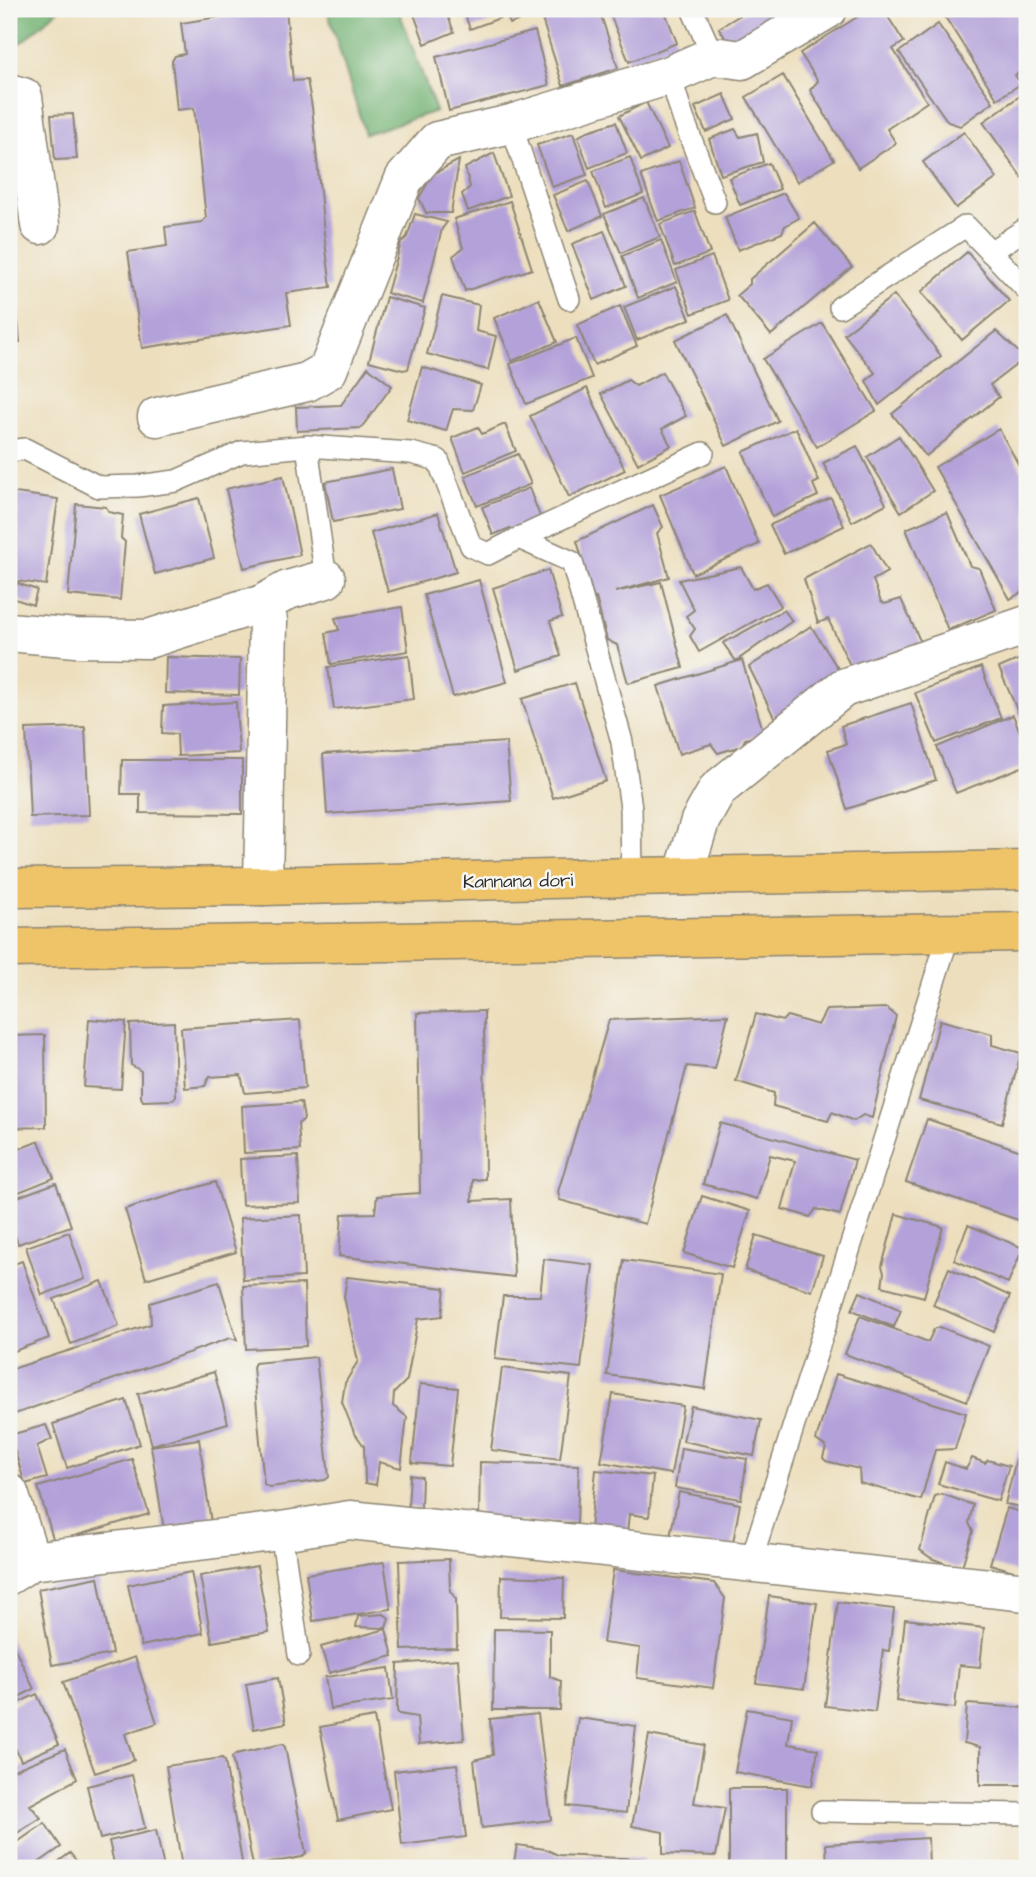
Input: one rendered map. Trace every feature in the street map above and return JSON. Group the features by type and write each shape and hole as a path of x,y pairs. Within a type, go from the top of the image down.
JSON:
{"main road":[{"name":"Kannana dori","path":"9,888 263,886 1027,870"},
{"path":"9,948 1027,932"}],"street":[{"path":"157,417 307,382 328,370 404,179 437,141 511,124 670,75 713,56 742,60 828,9"},
{"path":"26,95 40,225"},
{"path":"9,632 76,638 148,639 259,606 288,590 326,579"},
{"path":"259,606 268,620 263,886"},
{"path":"683,876 700,821 718,789 843,688 1027,625"},
{"path":"9,1493 20,1568 350,1520 1027,1592"}],"lane":[{"path":"692,9 713,56"},
{"path":"670,75 683,118 715,202"},
{"path":"511,124 569,299"},
{"path":"840,307 966,226 1027,290"},
{"path":"990,252 1027,228"},
{"path":"307,446 326,579"},
{"path":"9,451 25,449 99,487 176,481 242,452 307,446 411,453 438,460 471,546 488,554 703,453"},
{"path":"519,538 572,562 622,742 631,808 632,877"},
{"path":"750,1563 948,933"},
{"path":"281,1531 299,1655"},
{"path":"822,1811 1027,1814"}],"path":[{"path":"9,31 19,9"}],"green space":[{"path":"9,9 59,9 25,40 9,48"},
{"path":"327,9 398,9 436,111 365,134"}],"building":[{"path":"268,9 286,9 293,81 307,80 331,287 286,293 291,325 142,348 128,252 167,246 165,227 202,222 206,218 194,108 177,110 172,61 175,56 185,54 181,23"},
{"path":"412,9 445,9 454,32 425,44"},
{"path":"463,9 496,9 500,18 470,29"},
{"path":"505,9 541,9 542,11 510,24"},
{"path":"576,9 599,9 618,68 563,86 542,19"},
{"path":"608,9 664,9 677,43 629,62"},
{"path":"750,9 802,9 734,52 719,28"},
{"path":"870,9 883,9 904,42 893,49 927,102 887,129 896,143 858,168 810,90 818,81 800,53"},
{"path":"940,9 1017,9 1027,25 1027,68 1015,75 1021,84 997,99"},
{"path":"938,24 993,102 960,126 948,122 899,52"},
{"path":"535,31 549,85 449,111 436,57"},
{"path":"783,75 834,160 797,182 746,97"},
{"path":"1027,91 1027,185 983,122"},
{"path":"724,94 735,119 706,132 695,107"},
{"path":"646,102 668,148 641,161 619,116"},
{"path":"73,114 77,159 55,160 51,115"},
{"path":"616,122 627,153 589,168 578,137"},
{"path":"735,129 740,137 757,133 763,162 721,175 709,139"},
{"path":"964,132 997,178 956,208 923,162"},
{"path":"573,133 587,175 552,187 537,145"},
{"path":"494,153 509,196 468,211 462,194 470,187 465,168"},
{"path":"630,157 643,194 606,208 593,171"},
{"path":"459,160 451,213 426,213 419,198 433,174"},
{"path":"679,161 695,208 658,221 641,175"},
{"path":"769,163 780,189 740,205 729,178"},
{"path":"588,181 602,216 568,231 553,195"},
{"path":"784,193 799,218 785,226 782,233 738,250 725,217"},
{"path":"644,198 660,237 621,253 604,214"},
{"path":"510,201 532,269 465,291 453,256 463,248 454,219"},
{"path":"695,211 710,253 675,266 660,224"},
{"path":"415,214 447,222 442,229 423,303 387,293 401,243 407,237"},
{"path":"815,223 852,267 771,335 737,295 750,284 750,279"},
{"path":"604,231 626,286 594,300 572,244"},
{"path":"661,240 677,282 638,298 622,256"},
{"path":"967,252 1009,301 962,340 921,292"},
{"path":"712,256 728,300 692,314 676,270"},
{"path":"676,286 690,319 637,340 624,307"},
{"path":"15,290 20,342 9,343 9,291"},
{"path":"894,295 941,356 879,405 866,381 875,373 844,334"},
{"path":"442,296 479,305 476,331 496,336 488,370 427,354"},
{"path":"386,297 425,308 408,369 369,361"},
{"path":"539,299 557,342 512,361 494,318"},
{"path":"620,306 637,346 594,365 577,325"},
{"path":"727,315 778,421 726,446 675,340"},
{"path":"822,323 876,411 817,447 763,359"},
{"path":"996,331 1025,358 990,385 999,397 926,456 892,414"},
{"path":"576,338 592,378 526,404 510,364"},
{"path":"368,367 392,386 361,428 297,431 296,407 341,405"},
{"path":"422,367 481,385 473,410 453,409 446,431 407,420"},
{"path":"662,372 686,416 662,429 671,446 638,464 601,394 628,380 636,386"},
{"path":"587,388 625,470 569,497 530,416"},
{"path":"505,424 516,451 465,472 452,438 478,427 482,434"},
{"path":"796,428 819,481 813,484 818,496 772,517 743,452"},
{"path":"999,429 1027,480 1027,589 1010,599 935,467"},
{"path":"899,436 933,491 901,512 867,457"},
{"path":"857,446 886,504 852,522 823,463"},
{"path":"518,454 531,484 477,506 465,476"},
{"path":"726,466 759,544 693,574 660,495"},
{"path":"392,469 400,509 333,522 325,482"},
{"path":"283,476 300,555 244,568 226,489"},
{"path":"529,488 543,524 515,535 510,528 493,535 482,507"},
{"path":"9,492 58,499 46,585 9,580"},
{"path":"199,498 214,558 155,574 139,514"},
{"path":"831,498 844,526 784,554 770,525"},
{"path":"76,504 106,507 109,512 123,515 121,538 125,542 120,600 68,595"},
{"path":"653,505 663,527 657,533 669,577 615,592 661,582 683,668 628,683 617,645 607,640 577,541"},
{"path":"947,512 970,566 979,568 996,610 948,630 906,529"},
{"path":"438,513 456,572 388,592 371,533"},
{"path":"871,543 887,572 873,580 881,602 885,604 901,599 923,647 857,680 828,619 818,623 804,579"},
{"path":"741,567 753,589 767,583 781,606 699,652 690,636 695,629 686,616 694,610 679,580"},
{"path":"548,570 562,617 550,621 561,656 518,670 493,588"},
{"path":"479,580 507,682 453,697 424,595"},
{"path":"17,583 37,590 33,605 12,598"},
{"path":"402,607 408,651 331,664 326,633 339,630 335,618"},
{"path":"784,610 792,621 736,661 723,643"},
{"path":"811,626 847,683 776,721 749,667"},
{"path":"409,655 414,699 334,709 328,667"},
{"path":"1027,656 1027,733 999,668"},
{"path":"166,657 240,659 239,695 165,693"},
{"path":"742,660 764,734 745,739 742,746 718,753 711,744 679,754 658,686"},
{"path":"981,667 1001,718 936,743 915,693"},
{"path":"575,683 606,781 553,798 522,699"},
{"path":"236,702 239,753 178,756 177,734 162,733 163,706"},
{"path":"911,703 936,780 847,809 828,750 846,744 841,726"},
{"path":"1013,715 1027,749 1027,765 956,793 937,747"},
{"path":"85,727 89,815 30,817 26,729"},
{"path":"506,742 511,801 327,814 323,754"},
{"path":"122,760 242,760 242,814 140,813 140,794 121,794"},
{"path":"887,1008 896,1016 872,1118 863,1115 854,1121 832,1112 828,1121 773,1106 774,1093 736,1081 756,1014 782,1021 787,1016 818,1025 826,1010"},
{"path":"484,1011 485,1179 473,1180 472,1201 511,1199 514,1277 339,1256 342,1214 375,1213 377,1196 420,1193 417,1013"},
{"path":"728,1015 715,1069 687,1066 645,1224 560,1200 558,1192 609,1020"},
{"path":"89,1019 126,1022 121,1089 84,1087"},
{"path":"300,1020 305,1088 245,1093 241,1075 209,1077 205,1086 185,1088 181,1028"},
{"path":"940,1020 992,1034 992,1045 1021,1053 1002,1123 919,1100"},
{"path":"174,1022 176,1096 173,1100 143,1101 141,1071 131,1065 130,1024"},
{"path":"45,1035 46,1127 9,1128 9,1036"},
{"path":"301,1102 304,1119 298,1124 300,1150 244,1153 242,1106"},
{"path":"927,1119 1027,1153 1027,1223 906,1182"},
{"path":"720,1123 855,1160 840,1215 816,1209 810,1217 782,1209 795,1161 770,1155 757,1199 703,1184"},
{"path":"39,1141 54,1178 9,1196 9,1153"},
{"path":"298,1156 300,1203 242,1205 240,1159"},
{"path":"215,1182 236,1252 146,1279 125,1209"},
{"path":"56,1183 71,1226 18,1244 9,1218 9,1200"},
{"path":"702,1196 750,1211 732,1268 684,1253"},
{"path":"896,1214 943,1227 924,1297 882,1286 882,1266"},
{"path":"301,1215 304,1277 243,1280 240,1218"},
{"path":"968,1225 1023,1248 1008,1283 954,1260"},
{"path":"69,1232 85,1279 42,1295 26,1247"},
{"path":"756,1235 823,1256 812,1291 745,1270"},
{"path":"544,1259 593,1265 581,1368 495,1359 503,1296 540,1296"},
{"path":"624,1260 721,1274 705,1389 607,1375"},
{"path":"22,1261 49,1338 9,1353 9,1266"},
{"path":"949,1268 1010,1296 994,1332 933,1305"},
{"path":"347,1277 445,1288 442,1316 418,1319 407,1380 394,1393 393,1406 407,1417 401,1468 379,1462 376,1485 365,1483 364,1446 354,1432 342,1402 345,1383 358,1361 344,1297"},
{"path":"102,1281 119,1326 71,1344 54,1299"},
{"path":"219,1282 237,1340 230,1338 12,1415 9,1407 9,1370 151,1324 150,1303"},
{"path":"304,1284 306,1346 246,1349 243,1286"},
{"path":"860,1292 901,1310 894,1327 852,1310"},
{"path":"860,1316 928,1342 934,1329 940,1327 989,1346 967,1401 845,1354"},
{"path":"316,1357 329,1477 325,1480 269,1487 264,1484 253,1367 255,1363"},
{"path":"502,1368 571,1376 560,1459 491,1450"},
{"path":"214,1372 228,1423 152,1445 138,1394"},
{"path":"836,1374 966,1413 955,1449 935,1450 921,1500 860,1483 859,1469 823,1458 826,1447 816,1440"},
{"path":"420,1384 458,1388 450,1466 412,1463"},
{"path":"613,1394 683,1406 671,1474 601,1462"},
{"path":"126,1400 140,1444 67,1468 53,1424"},
{"path":"691,1406 761,1420 754,1456 683,1441"},
{"path":"46,1425 52,1439 37,1446 47,1478 25,1484 10,1435"},
{"path":"199,1439 211,1523 164,1530 151,1446"},
{"path":"681,1448 747,1459 741,1499 675,1488"},
{"path":"1027,1449 1027,1483 1021,1507 1005,1504 1018,1451"},
{"path":"972,1458 985,1463 988,1460 1009,1466 998,1501 938,1484 945,1462 966,1469"},
{"path":"132,1459 149,1514 54,1542 38,1487"},
{"path":"480,1462 579,1465 577,1523 479,1520"},
{"path":"596,1470 653,1476 649,1517 629,1514 627,1533 590,1529"},
{"path":"410,1475 422,1477 421,1508 408,1507"},
{"path":"679,1492 740,1504 732,1548 670,1537"},
{"path":"942,1494 973,1505 969,1523 973,1531 962,1566 957,1568 931,1558 920,1550 935,1496"},
{"path":"1007,1508 1027,1514 1027,1575 990,1564"},
{"path":"449,1559 450,1591 456,1599 457,1648 402,1650 399,1561"},
{"path":"384,1562 391,1609 313,1621 306,1574"},
{"path":"257,1566 269,1632 212,1642 200,1576"},
{"path":"613,1570 714,1583 725,1598 713,1688 637,1678 640,1648 603,1643"},
{"path":"191,1572 203,1633 141,1646 128,1585"},
{"path":"501,1576 564,1578 563,1618 500,1617"},
{"path":"98,1577 112,1654 52,1665 38,1589"},
{"path":"769,1596 817,1603 804,1689 756,1683"},
{"path":"838,1602 894,1609 889,1651 883,1650 875,1712 825,1706"},
{"path":"384,1614 389,1618 386,1628 356,1627 358,1616"},
{"path":"905,1619 984,1628 980,1667 959,1665 955,1708 896,1701"},
{"path":"386,1629 393,1656 329,1673 321,1647"},
{"path":"494,1629 550,1630 550,1677 561,1681 560,1710 493,1710"},
{"path":"9,1636 34,1689 9,1702"},
{"path":"135,1657 157,1723 125,1734 134,1760 95,1773 63,1682"},
{"path":"458,1659 464,1740 419,1744 417,1717 399,1714 397,1711 398,1664"},
{"path":"389,1668 393,1700 330,1709 325,1677"},
{"path":"278,1678 286,1723 254,1729 246,1684"},
{"path":"37,1694 59,1744 21,1761 9,1734 9,1707"},
{"path":"967,1704 1027,1708 1027,1785 980,1785 980,1747 964,1743"},
{"path":"747,1709 792,1717 788,1744 818,1749 812,1786 735,1772"},
{"path":"538,1714 551,1820 482,1828 474,1760 493,1755 490,1719"},
{"path":"374,1717 391,1809 338,1820 320,1727"},
{"path":"578,1718 636,1726 626,1813 567,1806"},
{"path":"649,1735 704,1745 694,1803 725,1808 716,1856 663,1854 663,1832 632,1826"},
{"path":"282,1744 285,1747 306,1853 302,1857 253,1866 232,1757"},
{"path":"65,1749 77,1779 30,1805 41,1818 9,1838 9,1772"},
{"path":"222,1758 225,1761 243,1868 182,1868 166,1766"},
{"path":"457,1764 466,1837 402,1845 394,1771"},
{"path":"132,1775 145,1828 100,1839 87,1786"},
{"path":"787,1788 787,1868 729,1866 729,1789"},
{"path":"45,1823 61,1847 31,1868 9,1868 9,1848"},
{"path":"156,1830 164,1868 115,1868 109,1841"},
{"path":"928,1838 929,1868 827,1868 826,1844"},
{"path":"517,1845 545,1849 558,1855 643,1859 643,1868 513,1868"},
{"path":"70,1853 82,1868 50,1868"}]}
